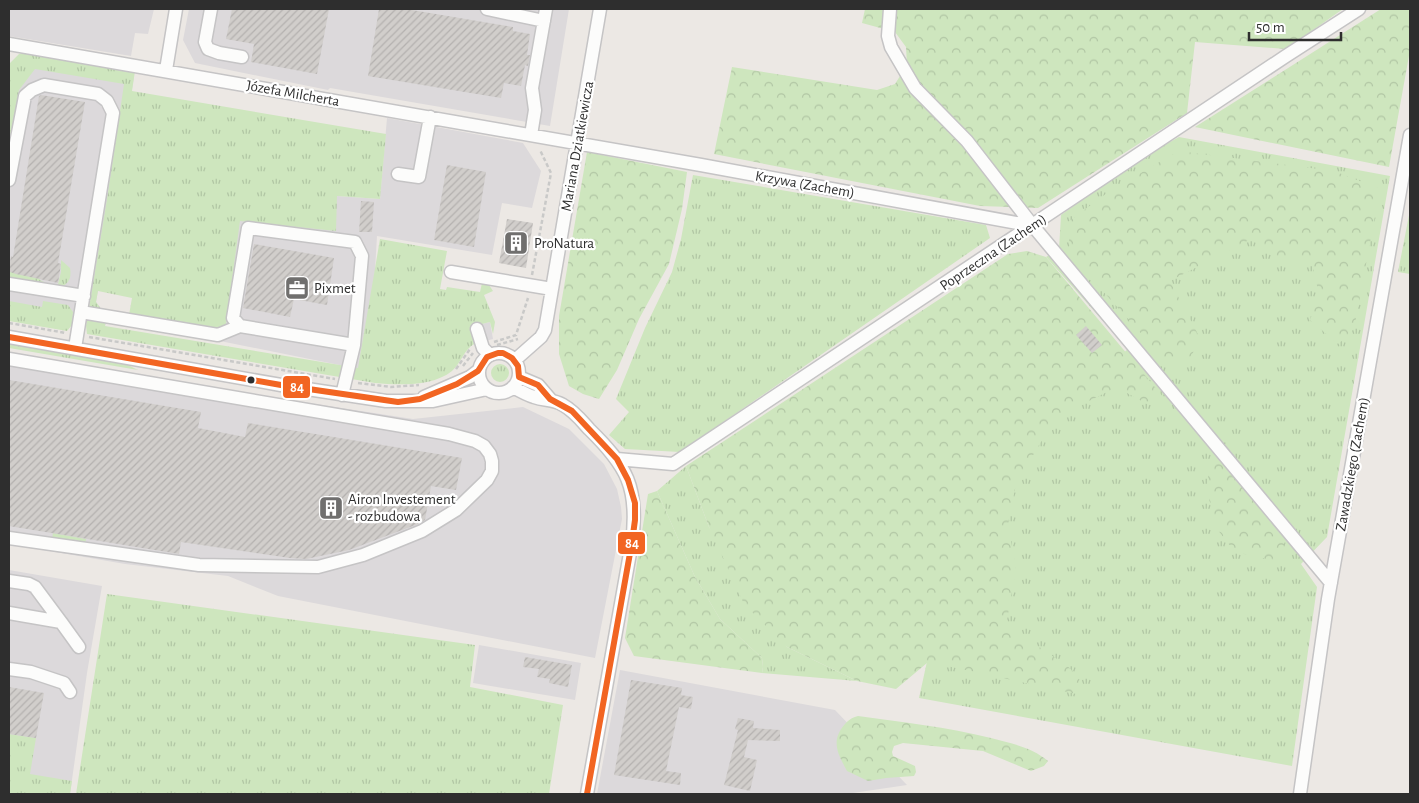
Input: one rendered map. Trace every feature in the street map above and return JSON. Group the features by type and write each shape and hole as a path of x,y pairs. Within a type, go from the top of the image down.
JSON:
{"street":[{"path":"166,70 176,9"},
{"path":"211,9 205,42 208,49 242,57"},
{"path":"486,9 545,15 532,88 535,110 531,136"},
{"name":"Mariana Dziatkiewicza","path":"515,360 545,330 600,9"},
{"path":"890,9 888,36 891,47 915,88 967,141 1033,226 1331,583"},
{"name":"Poprzeczna (Zachem)","path":"617,459 673,464 1359,9"},
{"name":"Józefa Milcherta","path":"9,44 166,70 577,144"},
{"path":"9,180 25,96 32,90 44,85 98,94 107,101 113,113 76,343"},
{"path":"398,174 419,177 430,117"},
{"name":"Zawadzkiego (Zachem)","path":"1300,794 1331,583 1410,135"},
{"name":"Krzywa (Zachem)","path":"577,144 1033,226"},
{"path":"240,326 233,318 248,228 355,242 362,256 354,345 344,390"},
{"path":"451,272 552,289"},
{"path":"9,284 84,296"},
{"path":"81,312 218,335 240,326 354,345"},
{"path":"9,337 76,343 152,362 344,390 386,401 448,388 470,377 479,370 486,352 477,329"},
{"path":"413,396 433,401 487,389 500,393 509,391 516,382 519,368 515,360 504,353 486,352"},
{"path":"9,359 449,434 484,446 490,454 492,461 492,471 487,480 456,510 422,531 363,554 318,567 199,565 9,538"},
{"path":"149,382 152,362"},
{"path":"479,370 480,379 487,389"},
{"path":"516,382 538,385 550,399 572,411 617,459 632,494 635,520 587,794"},
{"path":"9,582 29,584 35,588 79,647"},
{"path":"9,613 61,622"},
{"path":"9,670 30,672 64,683 70,692"}],"path":[{"path":"9,327 76,343 344,390 378,389 404,391"},
{"path":"459,371 471,353 486,352 518,340 524,334"},
{"path":"413,396 422,388"}],"shaded area":[{"path":"9,9 154,9 148,34 135,33 131,56 9,36"},
{"path":"189,9 569,9 550,126 330,88 328,90 195,63 183,40"},
{"path":"33,60 134,77 96,302 107,317 105,326 9,310 9,84"},
{"path":"387,118 523,143 541,171 532,208 502,203 492,255 377,236 369,371 210,339 236,212 337,196 380,199"},
{"path":"490,322 493,339 474,344 469,327"},
{"path":"9,352 276,398 413,419 523,407 569,429 604,464 617,489 621,507 622,519 595,658 278,596 228,576 125,564 9,544"},
{"path":"9,570 102,586 87,673 70,794 9,794"},
{"path":"479,645 581,663 575,700 473,683"},
{"path":"620,670 835,710 907,785 846,794 597,794"}],"green space":[{"path":"865,9 1343,9 1286,49 1195,42 1187,113 1038,208 980,206 714,154 732,67 877,90 895,84 907,65 906,47 895,32 862,23"},
{"path":"1381,9 1410,9 1410,50 1389,167 1195,127"},
{"path":"28,52 135,71 132,91 386,134 380,199 337,196 336,231 240,221 226,324 222,329 129,315 132,298 98,291 96,302 107,317 105,326 358,368 380,239 447,251 440,289 446,290 447,287 480,292 482,283 489,285 493,291 484,295 495,322 493,334 490,322 470,327 474,344 467,350 452,371 435,380 415,384 394,384 375,383 87,334 86,326 124,84 35,69 19,90 9,151 9,64 19,54"},
{"path":"1179,137 1390,176 1327,537 1301,564 1317,587 1292,766 919,698 964,493 1128,349 1046,257 1059,249 1061,215 1139,159"},
{"path":"1178,151 1334,171 1380,189 1354,329 1338,344 1310,320 1319,295 1311,258 1282,262 1251,239 1170,281 1201,340 1187,362 1168,363 1070,255 1068,222 1107,193"},
{"path":"587,152 687,172 682,209 669,264 639,319 617,370 599,399 583,394 569,386 559,354 559,316"},
{"path":"693,175 986,225 990,238 680,452 625,449 609,435 629,412 616,399 645,328 672,272 681,239"},
{"path":"1410,210 1410,274 1398,272"},
{"path":"1027,251 1046,257 1164,398 1149,405 1127,393 1111,390 1073,409 1042,440 1016,484 1008,524 1016,569 1007,620 1017,636 1041,648 1071,669 1086,688 1081,695 927,663 896,689 857,681 787,647 744,604 709,527 686,466 1008,254"},
{"path":"61,260 70,268 70,275 66,284 57,288 61,272"},
{"path":"9,265 16,274 40,276 40,280 46,283 9,277"},
{"path":"9,301 42,307 43,301 68,305 73,312 72,325 67,331 9,321"},
{"path":"9,344 126,364 138,370 9,348"},
{"path":"500,364 506,367 509,373 506,379 500,382 494,379 491,373 494,367"},
{"path":"1214,462 1225,466 1285,540 1280,562 1235,552 1217,529 1208,495 1208,476"},
{"path":"686,466 709,527 787,647 857,681 762,673 762,658 720,619 695,577 657,491"},
{"path":"657,491 695,577 720,619 762,658 762,673 634,656 625,638 648,494"},
{"path":"53,533 86,539 85,545 52,539"},
{"path":"107,594 475,645 470,687 563,705 549,794 76,794"},
{"path":"858,716 941,728 991,738 1028,749 1048,761 1044,766 1031,771 983,751 903,743 894,746 893,756 915,766 916,772 914,776 868,781 847,771 837,748 840,730 849,720"},
{"path":"9,734 36,738 30,774 72,781 70,794 9,794"}],"building":[{"path":"232,9 329,9 317,74 251,62 254,44 226,39"},
{"path":"379,9 406,9 513,27 513,31 530,34 527,55 530,55 528,66 525,65 521,86 504,83 501,98 368,76"},
{"path":"39,96 85,102 58,263 61,264 58,283 16,274 10,272 9,269 11,256 13,257"},
{"path":"447,165 486,172 474,247 434,240"},
{"path":"361,201 374,202 372,232 359,232"},
{"name":"ProNatura","path":"507,219 533,223 526,268 499,263"},
{"path":"254,244 334,258 327,305 294,299 290,317 243,308"},
{"path":"1086,326 1102,345 1092,353 1076,335"},
{"path":"9,380 201,412 198,428 245,437 248,423 462,458 456,490 431,486 425,520 418,524 349,550 306,559 181,542 179,554 9,526"},
{"path":"525,657 572,665 568,687 549,683 550,679 537,677 539,669 523,667"},
{"path":"631,680 682,688 681,695 693,697 691,709 679,707 666,771 681,773 680,785 614,775"},
{"path":"9,687 44,693 36,738 9,734"},
{"path":"738,718 754,721 753,728 780,730 780,741 748,740 744,757 757,760 750,791 724,785 738,730 735,729"}],"transit line":[{"name":"84","path":"9,337 281,385 398,402 420,399 457,384 478,371 487,357 503,353 512,358 518,366 519,377 538,385 550,399 572,411 617,459 628,480 635,503 632,542 587,794"}],"place":[{"name":"ProNatura","path":"516,243"},
{"name":"Pixmet","path":"297,288"},
{"name":"Airon Investement - rozbudowa","path":"331,508"}]}
